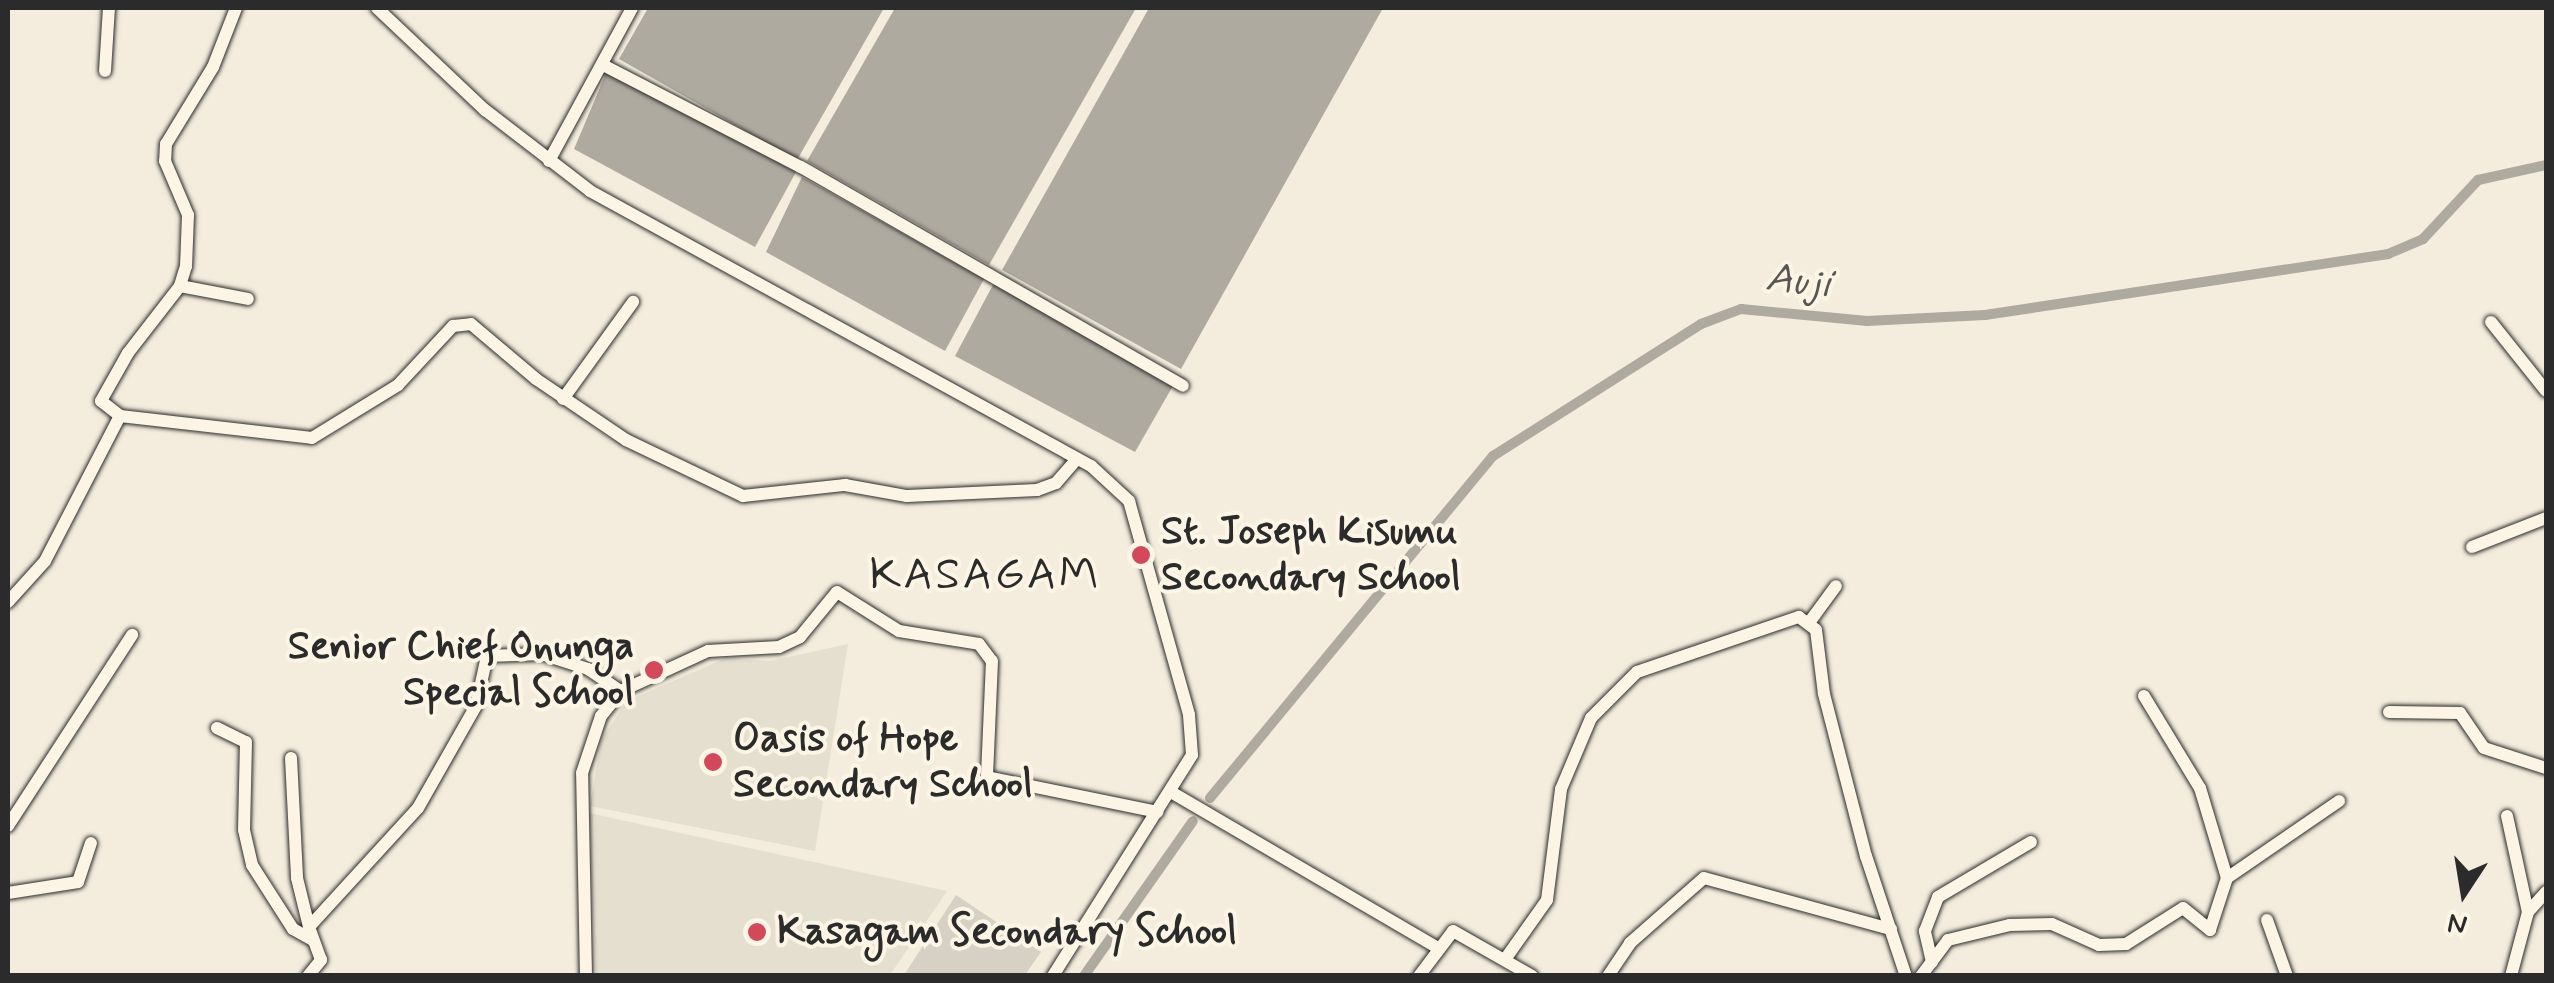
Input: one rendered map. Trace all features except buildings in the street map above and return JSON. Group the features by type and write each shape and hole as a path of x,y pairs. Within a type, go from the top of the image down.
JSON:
{"street":[{"path":"104,72 109,8"},
{"path":"236,8 214,67 166,144 165,161 188,215 180,286 128,353 101,401 120,416 312,438 398,384 462,324 478,328 563,399 664,462 743,496 844,486 907,496 1037,490 1056,483 1077,459"},
{"path":"376,8 549,161 687,249 1077,459 1112,482 1134,510 1192,737 1192,756 1053,976"},
{"path":"549,161 632,8"},
{"path":"603,65 801,167 1183,386"},
{"path":"180,286 248,299"},
{"path":"563,399 633,302"},
{"path":"2491,322 2546,391"},
{"path":"8,602 45,561 120,416"},
{"path":"2472,548 2546,518"},
{"path":"1836,586 1811,620 1839,752 1906,976"},
{"path":"586,976 582,773 589,740 621,692 708,651 779,648 800,636 841,592 874,621 899,631 979,644 992,661 987,777 1157,812"},
{"path":"1506,958 1547,900 1561,789 1591,718 1637,672 1784,619 1811,620"},
{"path":"8,826 132,634"},
{"path":"311,934 418,808 476,706 487,656 542,654 588,669 621,692"},
{"path":"1921,976 1948,940 2010,925 2052,924 2099,945 2126,944 2182,908 2210,930 2226,878 2200,788 2144,696"},
{"path":"2389,712 2460,713 2484,748 2546,768"},
{"path":"218,728 248,748 244,830 252,865 286,922 311,934"},
{"path":"291,758 297,878 321,960 308,976"},
{"path":"1172,792 1438,948"},
{"path":"2226,878 2339,801"},
{"path":"2507,816 2528,912"},
{"path":"1932,962 1925,931 1938,897 2030,842"},
{"path":"8,893 78,882 92,843"},
{"path":"1608,976 1630,944 1704,878 1891,929"},
{"path":"2511,976 2528,912 2546,892"},
{"path":"2267,920 2287,976"},
{"path":"1418,976 1453,931 1532,976"}],"shaded area":[{"path":"648,8 884,8 797,160 619,59"},
{"path":"895,8 1136,8 989,265 807,161"},
{"path":"1149,8 1383,8 1181,369 1002,270"},
{"path":"607,71 796,172 755,247 574,149"},
{"path":"802,177 984,279 945,351 766,252"},
{"path":"995,281 1174,384 1135,452 955,356"},
{"name":"Oasis of Hope Secondary School","path":"848,644 815,851 590,806 601,740 627,701 726,658 770,661"},
{"name":"Kasagam Secondary School","path":"589,813 947,891 890,975 604,975 596,973"},
{"path":"956,895 1041,952 1025,975 904,975"}],"waterway":[{"name":"Auji","path":"1210,798 1493,456 1701,324 1741,309 1867,321 1985,315 2388,254 2423,239 2478,180 2546,165"},
{"name":"Auji","path":"1084,976 1193,821"}],"place":[{"name":"St. Joseph Kisumu Secondary School","path":"1141,555"},
{"name":"Senior Chief Onunga Special School","path":"654,670"},
{"name":"Oasis of Hope Secondary School","path":"713,762"},
{"name":"Kasagam Secondary School","path":"757,932"}],"district":[{"name":"KASAGAM","path":"985,576"}]}
